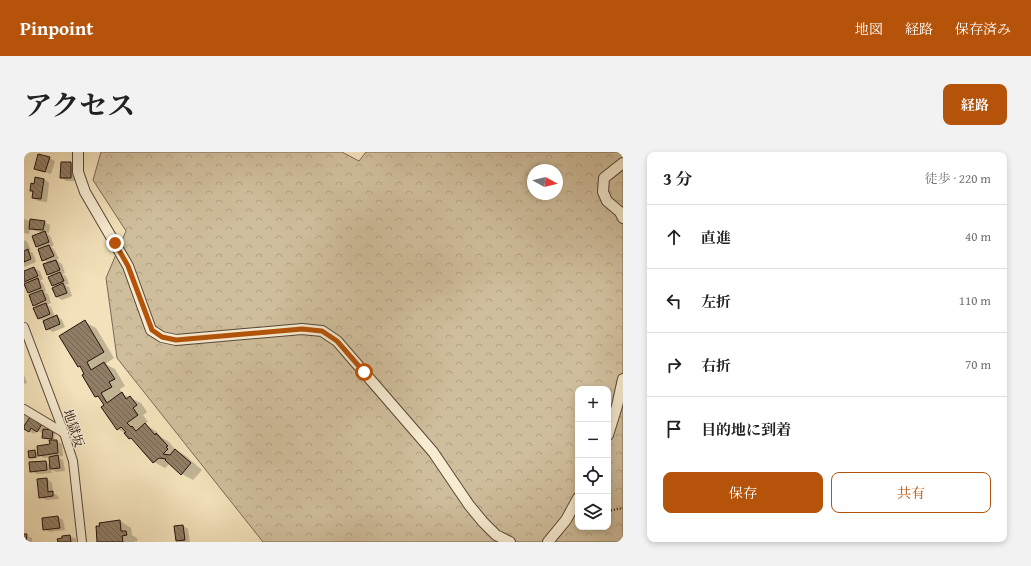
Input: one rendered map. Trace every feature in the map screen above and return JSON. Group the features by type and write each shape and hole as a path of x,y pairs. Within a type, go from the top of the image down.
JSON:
{"street":[{"path":"78,152 78,172 85,192 128,266 152,330 162,337 176,340 302,329 322,331 337,341 433,452 469,505 483,522 496,535 510,542"},
{"path":"623,163 604,178 603,192 607,201 620,212 623,218"},
{"name":"地獄坂","path":"24,327 73,461 82,542"},
{"path":"611,425 623,379"},
{"path":"24,409 64,433"},
{"path":"548,542 566,520 575,504"}],"path":[{"path":"611,510 623,508"}],"green space":[{"path":"101,152 342,152 359,161 366,152 623,152 623,542 263,542 117,358 106,278 126,231 93,180"}],"building":[{"path":"38,154 50,157 45,172 34,169"},
{"path":"61,162 71,162 71,178 60,178"},
{"path":"35,177 44,179 41,199 32,198 33,191 30,191 31,183 34,184"},
{"path":"30,219 45,221 43,230 29,229"},
{"path":"45,231 49,242 36,247 32,236"},
{"path":"49,245 54,256 42,261 38,249"},
{"path":"28,249 31,259 24,262 24,251"},
{"path":"56,260 60,270 47,275 43,264"},
{"path":"34,267 38,276 24,282 24,271"},
{"path":"60,272 64,281 52,286 48,277"},
{"path":"38,278 41,288 28,293 24,284"},
{"path":"63,283 67,293 56,297 52,288"},
{"path":"42,290 46,300 33,306 29,295"},
{"path":"46,303 50,314 38,319 33,308"},
{"path":"57,315 60,324 46,330 43,321"},
{"path":"85,320 104,352 87,362 91,370 104,362 115,379 109,382 112,387 101,393 107,403 122,392 126,399 130,396 137,405 133,408 138,415 127,423 136,431 145,423 155,435 156,433 168,446 166,447 168,449 163,454 170,455 175,449 191,463 181,475 165,460 166,459 159,458 153,463 131,438 129,439 124,433 126,432 121,427 117,430 101,407 104,405 98,396 95,397 82,375 84,374 80,366 78,367 59,336"},
{"path":"30,417 42,424 37,432 31,428 29,432 24,429 24,426"},
{"path":"43,429 53,430 52,439 42,438"},
{"path":"49,440 57,440 58,453 38,456 37,446 50,444"},
{"path":"35,450 36,457 29,458 28,451"},
{"path":"58,455 60,468 50,469 49,457"},
{"path":"46,461 47,470 30,472 29,462"},
{"path":"47,478 48,492 53,491 53,496 39,498 37,479"},
{"path":"58,516 60,528 43,530 42,518"},
{"path":"120,520 121,531 126,531 127,535 122,536 123,542 97,542 96,526 100,526 99,523"},
{"path":"183,525 185,540 176,541 174,526"},
{"path":"24,534 27,534 26,542 24,542"},
{"path":"70,535 71,542 58,542 57,539 62,538 62,536"}],"route":[{"path":"115,243 128,266 152,330 162,337 176,340 302,329 322,331 337,341 364,372"}]}
